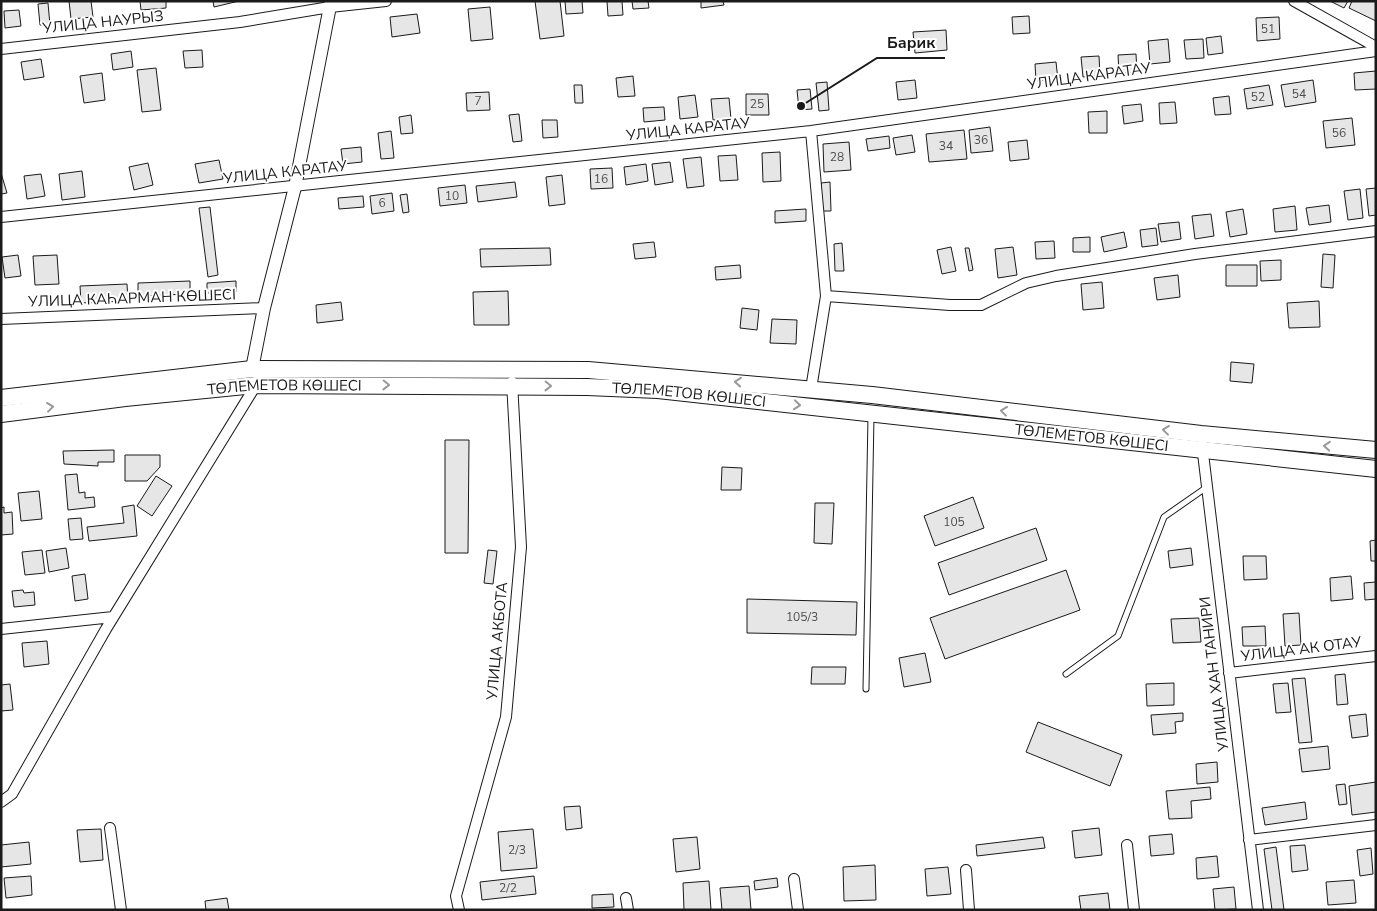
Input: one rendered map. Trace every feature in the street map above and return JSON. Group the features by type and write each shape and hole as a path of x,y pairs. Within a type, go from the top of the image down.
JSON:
{"main road":[{"name":"ТӨЛЕМЕТОВ КӨШЕСІ","path":"1,398 122,382 254,377 511,369 649,374 811,389 1201,434 1376,450"},
{"name":"ТӨЛЕМЕТОВ КӨШЕСІ","path":"1,414 125,398 254,377 658,390 1203,452 1376,469"}],"street":[{"name":"УЛИЦА НАУРЫЗ","path":"1,49 240,22 330,4 386,1"},
{"path":"1294,1 1376,49"},
{"path":"1,802 12,794 254,377 264,308 295,187 330,4"},
{"name":"УЛИЦА КАРАТАУ","path":"1,217 811,131 1376,49"},
{"path":"811,131 826,296 811,389"},
{"path":"826,296 950,305 981,305 1026,283 1056,276 1195,254 1376,231"},
{"name":"УЛИЦА КАҺАРМАН КӨШЕСІ","path":"1,319 264,308"},
{"name":"УЛИЦА АКБОТА","path":"459,910 456,896 506,717 521,547 511,369"},
{"name":"УЛИЦА ХАН ТАНИРИ","path":"1201,434 1258,910"},
{"path":"1,629 113,617"},
{"name":"УЛИЦА АК ОТАУ","path":"1229,672 1376,656"},
{"path":"1249,840 1376,825"},
{"path":"110,828 121,910"},
{"path":"1126,845 1134,910"},
{"path":"966,870 969,910"},
{"path":"794,879 798,910"},
{"path":"626,898 628,910"}],"lane":[{"path":"866,689 871,413"},
{"path":"1066,674 1118,636 1164,518 1207,486"}],"building":[{"path":"69,1 91,1 93,17 71,19"},
{"path":"140,1 166,1 166,8 141,10"},
{"path":"213,1 239,1 214,7"},
{"path":"535,1 560,1 564,36 540,39"},
{"path":"565,1 582,1 583,13 566,14"},
{"path":"607,1 622,1 623,15 608,16"},
{"path":"632,1 648,1 649,8 633,9"},
{"path":"701,1 723,1 724,5 701,8"},
{"path":"1330,1 1348,1 1344,8"},
{"path":"1352,1 1376,1 1376,21 1349,8"},
{"path":"48,3 50,25 40,25 38,4"},
{"path":"490,7 493,39 471,41 468,9"},
{"path":"19,10 21,26 5,28 4,11"},
{"path":"417,14 420,33 392,37 390,17"},
{"path":"1029,16 1030,33 1013,34 1012,17"},
{"path":"1279,17 1280,39 1257,41 1256,18"},
{"path":"946,30 947,50 915,53 913,32"},
{"path":"1221,36 1223,53 1208,55 1206,38"},
{"path":"1168,39 1170,62 1150,64 1148,41"},
{"path":"1203,39 1204,58 1186,59 1184,40"},
{"path":"202,50 203,67 185,68 183,51"},
{"path":"131,51 133,67 113,70 111,54"},
{"path":"1136,54 1137,72 1119,73 1118,55"},
{"path":"1099,56 1100,76 1083,77 1081,57"},
{"path":"41,59 44,77 24,80 21,62"},
{"path":"1056,62 1058,80 1036,81 1035,64"},
{"path":"156,68 161,110 142,112 137,70"},
{"path":"1376,71 1376,89 1355,90 1354,73"},
{"path":"102,73 105,100 84,103 80,76"},
{"path":"633,76 635,96 618,97 616,78"},
{"path":"915,80 917,98 898,100 896,82"},
{"path":"1313,80 1316,102 1285,107 1281,85"},
{"path":"827,82 829,110 819,111 816,83"},
{"path":"574,85 582,85 583,103 575,103"},
{"path":"1269,85 1273,105 1247,109 1244,89"},
{"path":"810,89 812,109 799,110 797,90"},
{"path":"489,92 490,110 467,111 466,93"},
{"path":"746,94 768,94 769,115 746,115"},
{"path":"695,95 698,117 680,119 678,97"},
{"path":"1229,96 1231,114 1215,115 1213,98"},
{"path":"729,98 731,119 713,120 711,99"},
{"path":"1175,102 1177,123 1160,124 1159,103"},
{"path":"1141,104 1143,121 1124,124 1122,106"},
{"path":"664,107 665,120 644,122 643,108"},
{"path":"1107,111 1107,133 1089,133 1088,112"},
{"path":"519,114 522,141 513,142 509,115"},
{"path":"411,115 413,133 401,134 399,117"},
{"path":"1352,118 1355,145 1326,148 1323,121"},
{"path":"542,120 557,120 558,137 543,138"},
{"path":"990,127 993,151 971,153 969,130"},
{"path":"964,130 967,159 929,162 926,134"},
{"path":"391,131 394,158 381,159 378,133"},
{"path":"912,135 915,152 896,155 893,138"},
{"path":"889,136 890,148 868,151 866,139"},
{"path":"1027,140 1029,159 1010,161 1008,142"},
{"path":"849,142 851,170 824,172 823,144"},
{"path":"361,147 362,162 343,164 341,149"},
{"path":"780,152 781,181 763,182 762,153"},
{"path":"736,155 738,180 720,181 718,156"},
{"path":"701,157 704,186 687,188 683,159"},
{"path":"219,160 223,179 199,183 195,164"},
{"path":"670,162 673,182 655,185 652,164"},
{"path":"148,163 153,185 134,190 129,167"},
{"path":"646,164 648,181 626,185 624,167"},
{"path":"612,168 613,188 591,189 590,169"},
{"path":"82,171 85,197 62,200 59,174"},
{"path":"1,173 7,193 1,194"},
{"path":"41,174 45,196 27,199 24,176"},
{"path":"562,175 565,204 549,206 546,177"},
{"path":"515,182 517,197 478,202 476,186"},
{"path":"830,182 831,211 822,211 821,183"},
{"path":"465,185 467,203 440,206 438,188"},
{"path":"1376,188 1376,215 1369,216 1366,189"},
{"path":"1360,189 1363,218 1348,220 1344,191"},
{"path":"392,193 394,211 372,214 370,196"},
{"path":"407,194 409,212 403,213 400,195"},
{"path":"363,196 364,207 339,209 338,198"},
{"path":"1329,205 1331,222 1309,225 1306,208"},
{"path":"1295,206 1297,230 1275,232 1273,209"},
{"path":"210,207 218,275 208,277 199,208"},
{"path":"806,209 806,221 775,223 775,211"},
{"path":"1243,209 1247,234 1230,237 1226,212"},
{"path":"1211,214 1214,236 1195,239 1192,216"},
{"path":"1179,222 1181,239 1161,242 1158,224"},
{"path":"1156,228 1158,245 1142,247 1140,230"},
{"path":"1124,232 1127,247 1104,252 1101,237"},
{"path":"1090,237 1090,252 1073,252 1073,238"},
{"path":"1054,241 1055,258 1036,259 1035,242"},
{"path":"654,242 656,257 635,259 633,244"},
{"path":"842,243 844,271 835,271 834,244"},
{"path":"951,247 956,271 942,274 937,250"},
{"path":"1013,247 1017,275 998,278 995,249"},
{"path":"550,248 551,265 481,267 480,249"},
{"path":"965,248 969,248 973,270 969,271"},
{"path":"1323,254 1335,255 1333,288 1321,287"},
{"path":"18,255 21,276 5,278 2,257"},
{"path":"57,255 59,284 35,285 33,256"},
{"path":"1281,260 1281,280 1261,281 1260,261"},
{"path":"740,265 741,278 716,280 715,267"},
{"path":"1226,265 1257,265 1257,286 1226,286"},
{"path":"1178,275 1180,297 1157,300 1154,278"},
{"path":"190,281 190,294 138,296 138,283"},
{"path":"236,281 236,292 207,293 207,283"},
{"path":"1102,282 1104,308 1083,310 1081,284"},
{"path":"127,284 128,301 81,303 80,286"},
{"path":"508,291 509,325 474,325 473,292"},
{"path":"1319,301 1320,327 1289,328 1287,303"},
{"path":"341,302 343,320 317,323 316,305"},
{"path":"742,308 759,310 757,330 740,328"},
{"path":"772,319 797,320 796,344 770,343"},
{"path":"1231,362 1254,364 1252,383 1230,381"},
{"path":"445,440 469,440 468,553 445,553"},
{"path":"114,450 114,462 98,462 98,466 64,464 63,451"},
{"path":"125,455 160,455 160,467 147,481 125,481"},
{"path":"722,467 742,468 741,490 721,490"},
{"path":"77,474 79,493 85,492 85,498 94,497 95,507 68,510 65,475"},
{"path":"156,476 172,486 152,516 137,506"},
{"path":"39,491 42,519 21,521 18,493"},
{"path":"973,497 984,528 935,546 924,516"},
{"path":"815,503 834,503 832,544 814,543"},
{"path":"134,505 137,536 89,541 87,527 124,523 122,507"},
{"path":"4,507 4,513 12,512 13,534 1,535 1,508"},
{"path":"81,518 83,539 70,540 68,519"},
{"path":"1036,528 1047,560 949,595 938,563"},
{"path":"1376,540 1376,561 1371,561 1370,541"},
{"path":"66,548 69,568 49,572 46,551"},
{"path":"1191,548 1193,565 1170,568 1168,551"},
{"path":"42,550 45,573 25,575 22,552"},
{"path":"488,550 497,551 493,584 484,583"},
{"path":"1243,556 1266,556 1267,579 1244,580"},
{"path":"1066,570 1080,610 945,659 930,618"},
{"path":"85,574 88,599 75,601 72,576"},
{"path":"1351,576 1353,599 1331,601 1330,578"},
{"path":"1376,582 1376,599 1365,600 1364,583"},
{"path":"23,590 24,593 34,592 35,605 14,607 12,591"},
{"path":"747,599 857,602 856,635 747,633"},
{"path":"1299,613 1301,645 1285,646 1283,614"},
{"path":"1199,618 1201,642 1173,643 1171,619"},
{"path":"1265,626 1266,646 1243,646 1242,627"},
{"path":"47,641 49,664 24,667 22,643"},
{"path":"925,653 931,682 904,687 899,658"},
{"path":"812,667 846,667 845,684 811,684"},
{"path":"1345,674 1348,704 1337,705 1335,675"},
{"path":"1305,678 1312,742 1299,743 1292,679"},
{"path":"1174,683 1174,705 1147,706 1146,684"},
{"path":"1288,683 1291,712 1276,713 1273,684"},
{"path":"10,684 13,710 1,711 1,685"},
{"path":"1183,713 1183,721 1175,722 1176,733 1153,735 1151,715"},
{"path":"1366,714 1368,736 1352,738 1349,716"},
{"path":"1038,722 1122,755 1110,786 1026,752"},
{"path":"1328,746 1330,769 1302,772 1299,749"},
{"path":"1217,762 1218,782 1197,784 1196,764"},
{"path":"1376,782 1376,812 1352,815 1349,786"},
{"path":"1345,784 1347,804 1339,805 1336,785"},
{"path":"1210,787 1211,799 1191,801 1192,818 1169,819 1166,791"},
{"path":"1305,802 1307,819 1265,825 1262,808"},
{"path":"580,806 582,828 566,830 564,807"},
{"path":"1099,828 1102,855 1075,858 1072,831"},
{"path":"101,829 103,860 80,862 77,830"},
{"path":"533,829 537,868 501,871 498,832"},
{"path":"1172,834 1174,854 1151,856 1149,836"},
{"path":"697,837 700,869 676,872 673,839"},
{"path":"1043,837 1045,848 977,856 976,845"},
{"path":"29,842 31,864 1,867 1,845"},
{"path":"1305,845 1308,870 1292,872 1290,846"},
{"path":"1276,847 1284,910 1272,910 1264,849"},
{"path":"1371,848 1373,874 1360,876 1357,850"},
{"path":"1217,856 1219,877 1197,879 1196,858"},
{"path":"875,865 876,900 844,901 843,867"},
{"path":"948,867 951,894 927,896 925,869"},
{"path":"31,876 32,895 6,898 4,878"},
{"path":"534,876 536,894 482,900 480,882"},
{"path":"777,878 778,887 755,890 754,881"},
{"path":"1354,880 1356,903 1328,905 1326,882"},
{"path":"709,881 711,910 684,910 683,883"},
{"path":"749,886 751,910 722,910 720,888"},
{"path":"1234,887 1236,909 1215,910 1213,889"},
{"path":"1108,893 1110,910 1081,910 1079,896"},
{"path":"613,894 614,907 592,908 592,895"},
{"path":"227,898 229,910 206,910 205,901"}],"place":[{"name":"Барик","path":"801,106"}]}
